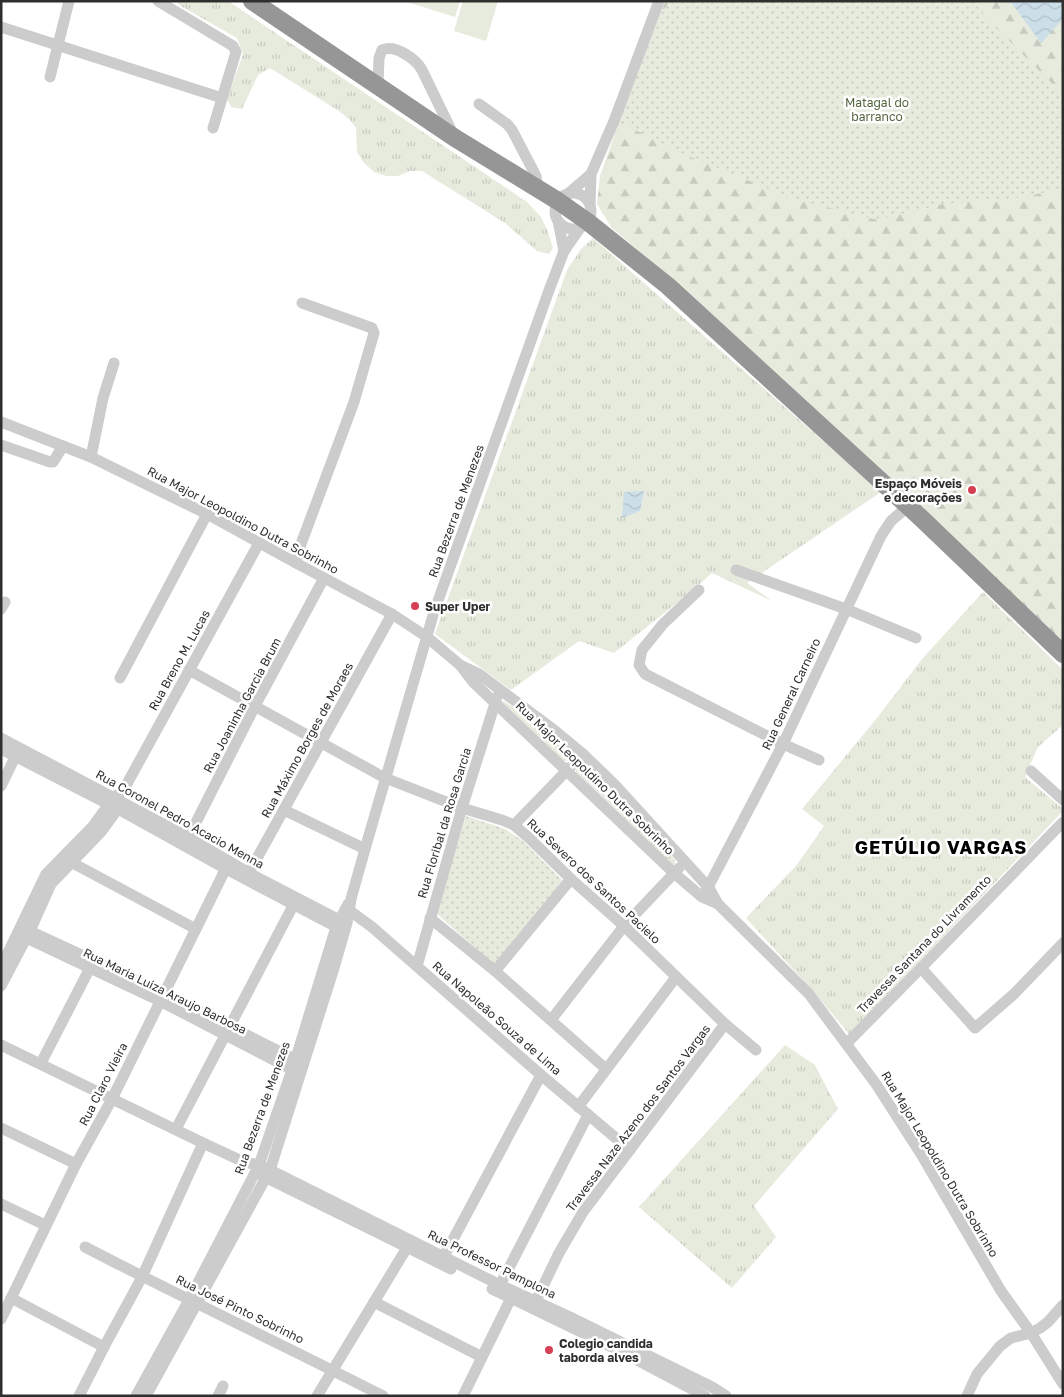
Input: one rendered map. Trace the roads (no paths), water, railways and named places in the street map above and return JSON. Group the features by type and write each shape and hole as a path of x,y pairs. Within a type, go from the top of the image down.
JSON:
{"highway":[{"path":"252,1 455,138 538,189 563,197 584,225 668,286 1063,654"}],"street":[{"path":"50,77 69,1"},
{"path":"158,1 233,46 236,52 212,128"},
{"path":"558,221 562,226 574,229 584,225 591,210 591,174 614,121 660,1"},
{"path":"1,27 222,98"},
{"path":"378,85 379,58 382,50 387,47 393,48 410,57 420,65 455,138"},
{"path":"479,104 512,130 536,176 538,189"},
{"path":"564,251 555,207 563,197 591,174"},
{"path":"563,197 575,193 586,198 590,204"},
{"name":"Rua Bezerra de Menezes","path":"136,1396 157,1366 263,1172 298,1067 341,925 349,906 427,636 564,251 584,225"},
{"path":"296,564 301,544 354,402 374,333 372,328 302,303"},
{"path":"91,457 103,398 114,363"},
{"name":"Rua Major Leopoldino Dutra Sobrinho","path":"1,422 91,457 207,514 296,564 392,614 427,636 460,665 473,682 674,872 706,892"},
{"path":"17,428 5,446 50,462 53,462 63,446"},
{"name":"Rua General Carneiro","path":"706,892 783,744 881,536 891,521 906,507"},
{"path":"120,678 207,514"},
{"name":"Rua Breno M. Lucas","path":"24,933 51,884 67,860 97,829 118,801 259,543"},
{"path":"736,570 916,638"},
{"name":"Rua Joaninha Garcia Brum","path":"186,841 324,578"},
{"path":"699,590 663,624 642,650 639,665 645,674 818,760"},
{"name":"Rua Máximo Borges de Moraes","path":"247,876 392,614"},
{"name":"Rua Major Leopoldino Dutra Sobrinho","path":"460,665 478,674 554,730 583,754 615,785 685,861 706,892 809,994 876,1084 1001,1290 1063,1384"},
{"name":"Rua Severo dos Santos Pacielo","path":"189,670 385,778 462,808 514,825 624,926 725,1024 756,1050"},
{"name":"Rua Floribal da Rosa Garcia","path":"417,966 462,808 500,690"},
{"name":"Rua Coronel Pedro Acacio Menna","path":"1,738 18,752 118,801 228,866 341,925"},
{"name":"Rua Coronel Pedro Acacio Menna","path":"1,749 18,752"},
{"path":"1,786 18,752"},
{"path":"514,825 583,754"},
{"path":"1031,771 1063,800"},
{"path":"284,810 365,849"},
{"name":"Travessa Santana do Livramento","path":"847,1043 1063,822"},
{"path":"67,860 196,929"},
{"path":"551,1020 624,926 685,861"},
{"name":"Rua Claro Vieira","path":"1,1319 45,1225 112,1099 228,866"},
{"path":"495,971 571,879"},
{"path":"176,1130 295,902"},
{"name":"Rua Napoleão Souza de Lima","path":"349,906 541,1076 630,1150"},
{"path":"430,918 495,971 606,1068"},
{"path":"1,967 24,933"},
{"path":"1,986 24,933"},
{"name":"Rua Maria Luiza Araujo Barbosa","path":"24,933 162,997 298,1067"},
{"path":"921,968 975,1028 1014,994 1063,943"},
{"path":"41,1063 92,965"},
{"path":"578,1107 676,977"},
{"name":"Travessa Naze Azeno dos Santos Vargas","path":"534,1305 559,1253 583,1212 725,1024"},
{"name":"Rua Professor Pamplona","path":"1,1045 203,1144 244,1162 498,1288 712,1387 726,1396"},
{"path":"442,1260 541,1076"},
{"path":"498,1288 588,1115"},
{"path":"1,1128 76,1164"},
{"path":"79,1396 142,1277 203,1144"},
{"path":"1,1204 45,1225"},
{"path":"317,1396 409,1244"},
{"name":"Rua José Pinto Sobrinho","path":"84,1247 383,1396"},
{"path":"463,1396 513,1295"},
{"path":"12,1298 104,1347"},
{"path":"374,1302 482,1357"},
{"path":"966,1396 977,1374 1000,1346 1011,1338 1031,1333 1048,1322 1063,1305"},
{"name":"Rua Professor Pamplona","path":"616,1344 705,1396"},
{"name":"Rua Bezerra de Menezes","path":"146,1396 157,1366"}],"water":[{"path":"1010,1 1063,1 1063,19 1041,43"},
{"path":"644,491 640,511 622,518 624,492"}],"place":[{"name":"Espaço Móveis e decorações","path":"972,490"},
{"name":"Super Uper","path":"415,606"},
{"name":"Colegio candida taborda alves","path":"549,1350"}],"district":[{"name":"GETÚLIO VARGAS","path":"941,847"}],"park label":[{"name":"Matagal do barranco","path":"877,109"}]}
